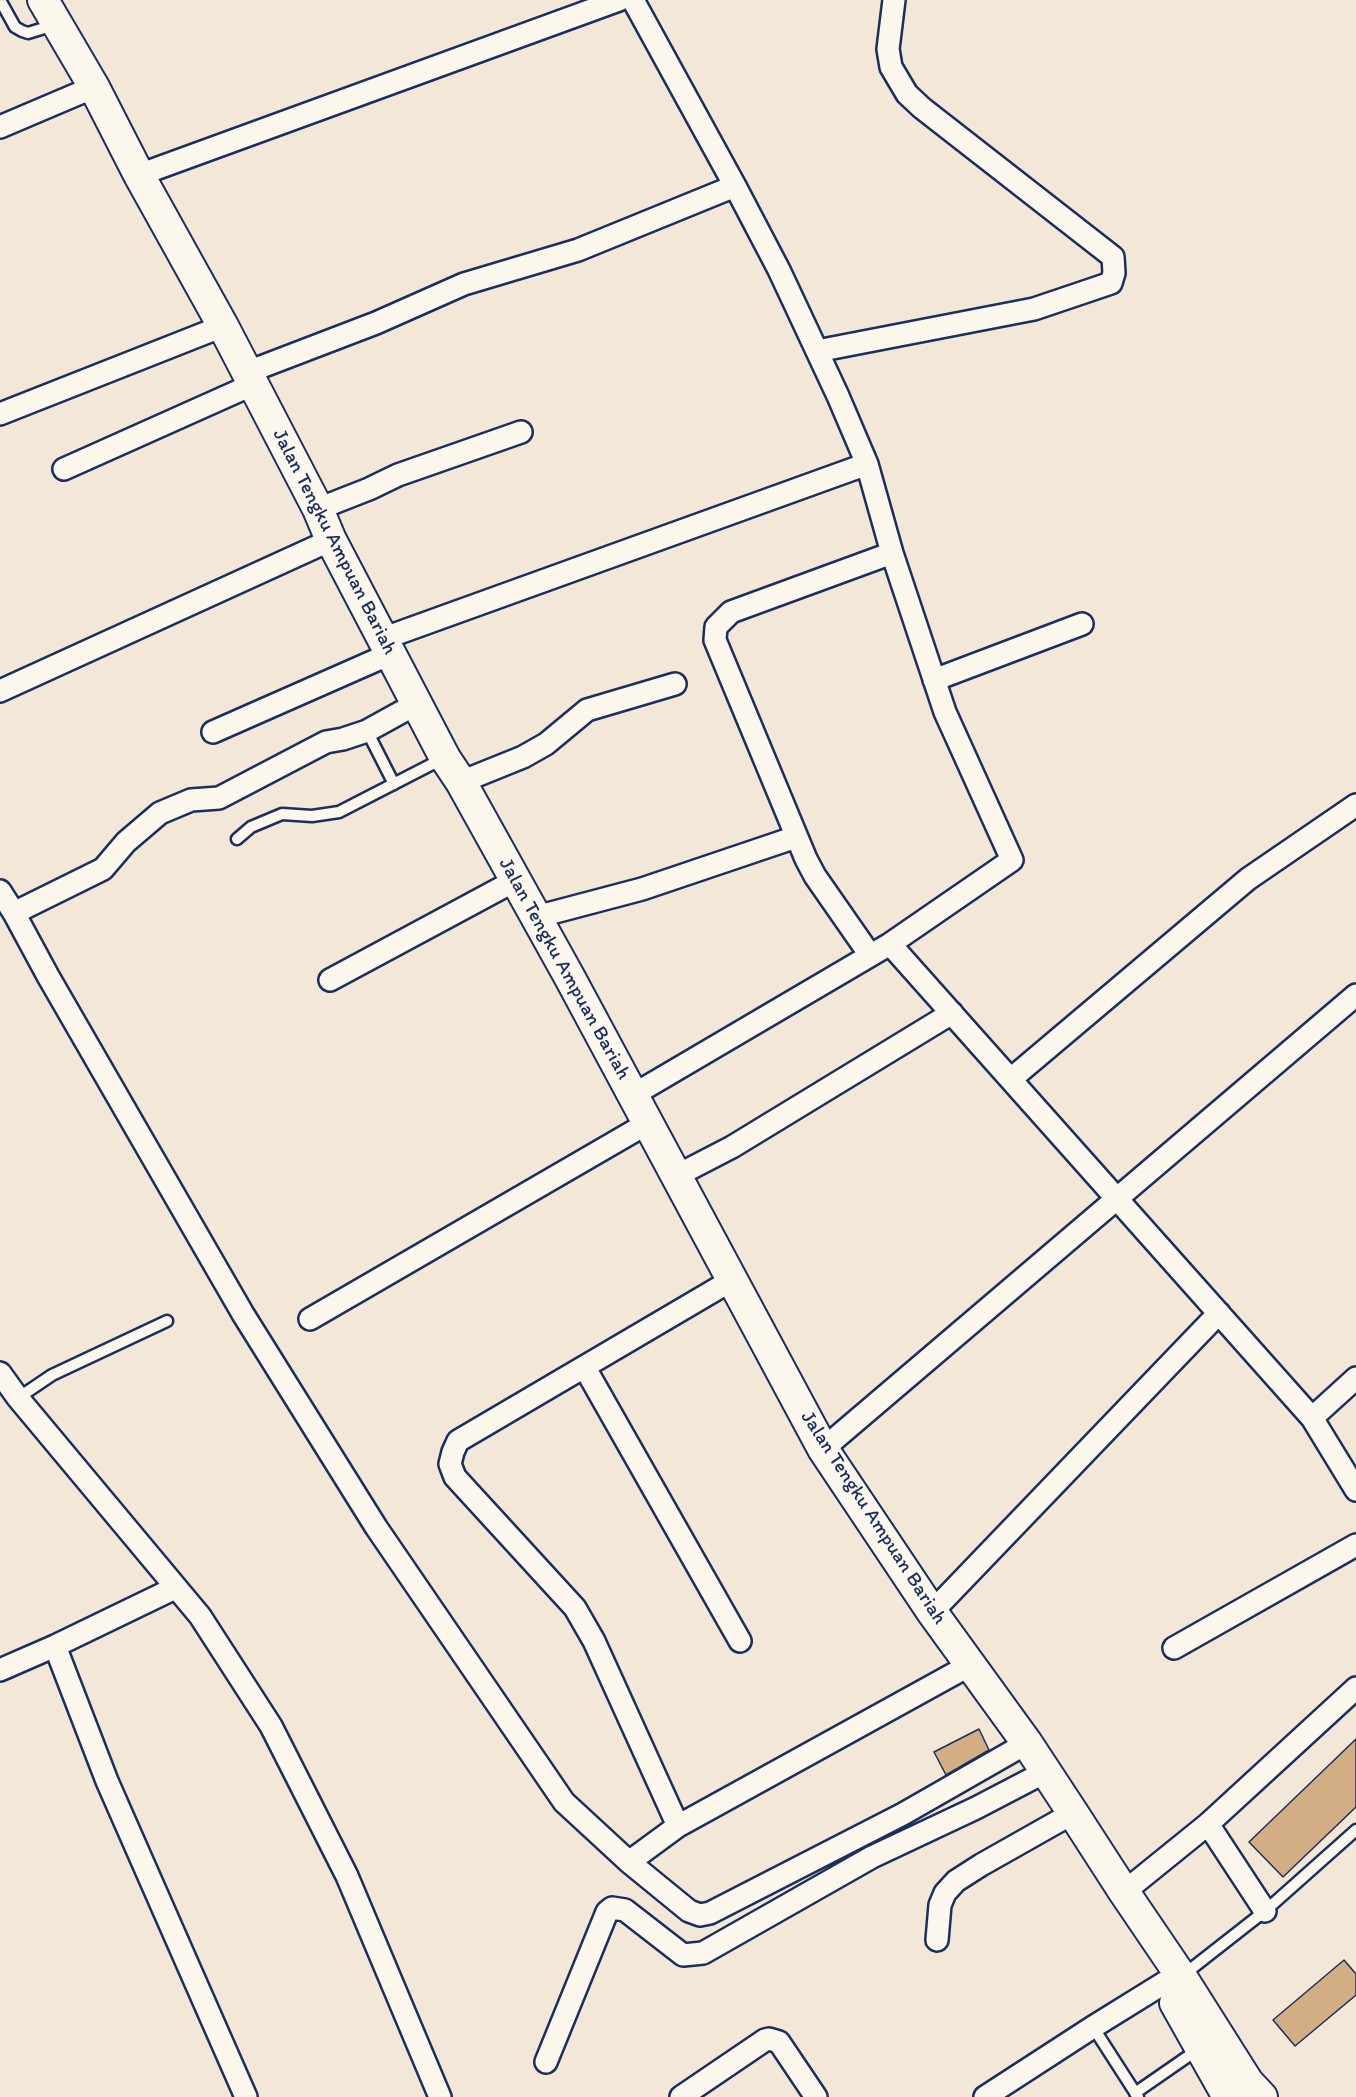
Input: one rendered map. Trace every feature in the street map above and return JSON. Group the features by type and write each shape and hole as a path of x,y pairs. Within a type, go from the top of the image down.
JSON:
{"main road":[{"name":"Jalan Tengku Ampuan Bariah","path":"53,8 139,175 251,378 318,509 331,540 445,758 462,782 516,880 824,1449 932,1612 1027,1743 1130,1901 1173,1980 1200,2048 1228,2097"},
{"name":"Jalan Tengku Ampuan Bariah","path":"1173,1980 1248,2082 1262,2097"}],"street":[{"path":"139,175 619,0"},
{"path":"633,0 779,270 867,464 892,553 953,732 1012,860 890,944 633,1095"},
{"path":"817,351 1034,309 1111,283 1114,273 1113,257 907,94 891,67 888,49 894,0"},
{"path":"0,127 94,87"},
{"path":"64,469 251,378 464,284 578,250 735,186"},
{"path":"0,414 223,326"},
{"path":"318,509 398,475 521,432"},
{"path":"213,732 386,646 867,464"},
{"path":"0,691 331,540"},
{"path":"870,956 815,876 796,837 715,640 716,627 731,612 892,553"},
{"path":"934,680 1082,624"},
{"path":"462,782 523,757 587,710 675,684"},
{"path":"14,913 103,869 126,842 160,813 192,800 219,798 326,742 367,732 417,704"},
{"path":"1011,1079 1248,879 1356,805"},
{"path":"536,917 642,889 796,837"},
{"path":"330,980 516,880"},
{"path":"0,891 243,1314 376,1527 564,1802 628,1862 689,1911 700,1915 710,1913 903,1814 1027,1743"},
{"path":"890,944 1312,1418 1356,1490"},
{"path":"824,1449 1356,995"},
{"path":"676,1176 732,1147 952,1013"},
{"path":"310,1319 648,1123"},
{"path":"678,1826 594,1641 575,1608 455,1477 450,1464 458,1441 732,1280"},
{"path":"932,1612 1220,1313"},
{"path":"585,1368 740,1641"},
{"path":"0,1373 18,1398 200,1616 271,1726 347,1876 440,2097"},
{"path":"1312,1418 1356,1378"},
{"path":"1174,1648 1356,1545"},
{"path":"0,1670 176,1588"},
{"path":"55,1646 107,1781 246,2097"},
{"path":"628,1862 678,1826 970,1665"},
{"path":"1130,1901 1208,1824 1356,1688"},
{"path":"546,2062 607,1912 612,1908 625,1910 683,1955 690,1956 712,1949 872,1857 976,1808 1045,1772"},
{"path":"937,1940 940,1905 945,1893 956,1881 1073,1813"},
{"path":"1208,1824 1265,1911"},
{"path":"786,1874 789,1905"},
{"path":"985,2097 1093,2027 1173,1980"},
{"path":"681,2097 769,2039 778,2042 816,2097"}],"lane":[{"path":"0,0 15,27 28,33 53,8"},
{"path":"367,732 394,784"},
{"path":"237,839 251,827 282,814 312,816 339,812 445,758"},
{"path":"18,1398 52,1375 167,1321"},
{"path":"1173,1980 1265,1911 1356,1830"},
{"path":"1093,2027 1137,2095 1200,2048"}],"building":[{"path":"979,1729 989,1750 946,1775 934,1752"},
{"path":"1356,1739 1356,1807 1283,1877 1249,1842"},
{"path":"1344,1960 1356,1974 1356,1995 1295,2046 1273,2020"}]}
